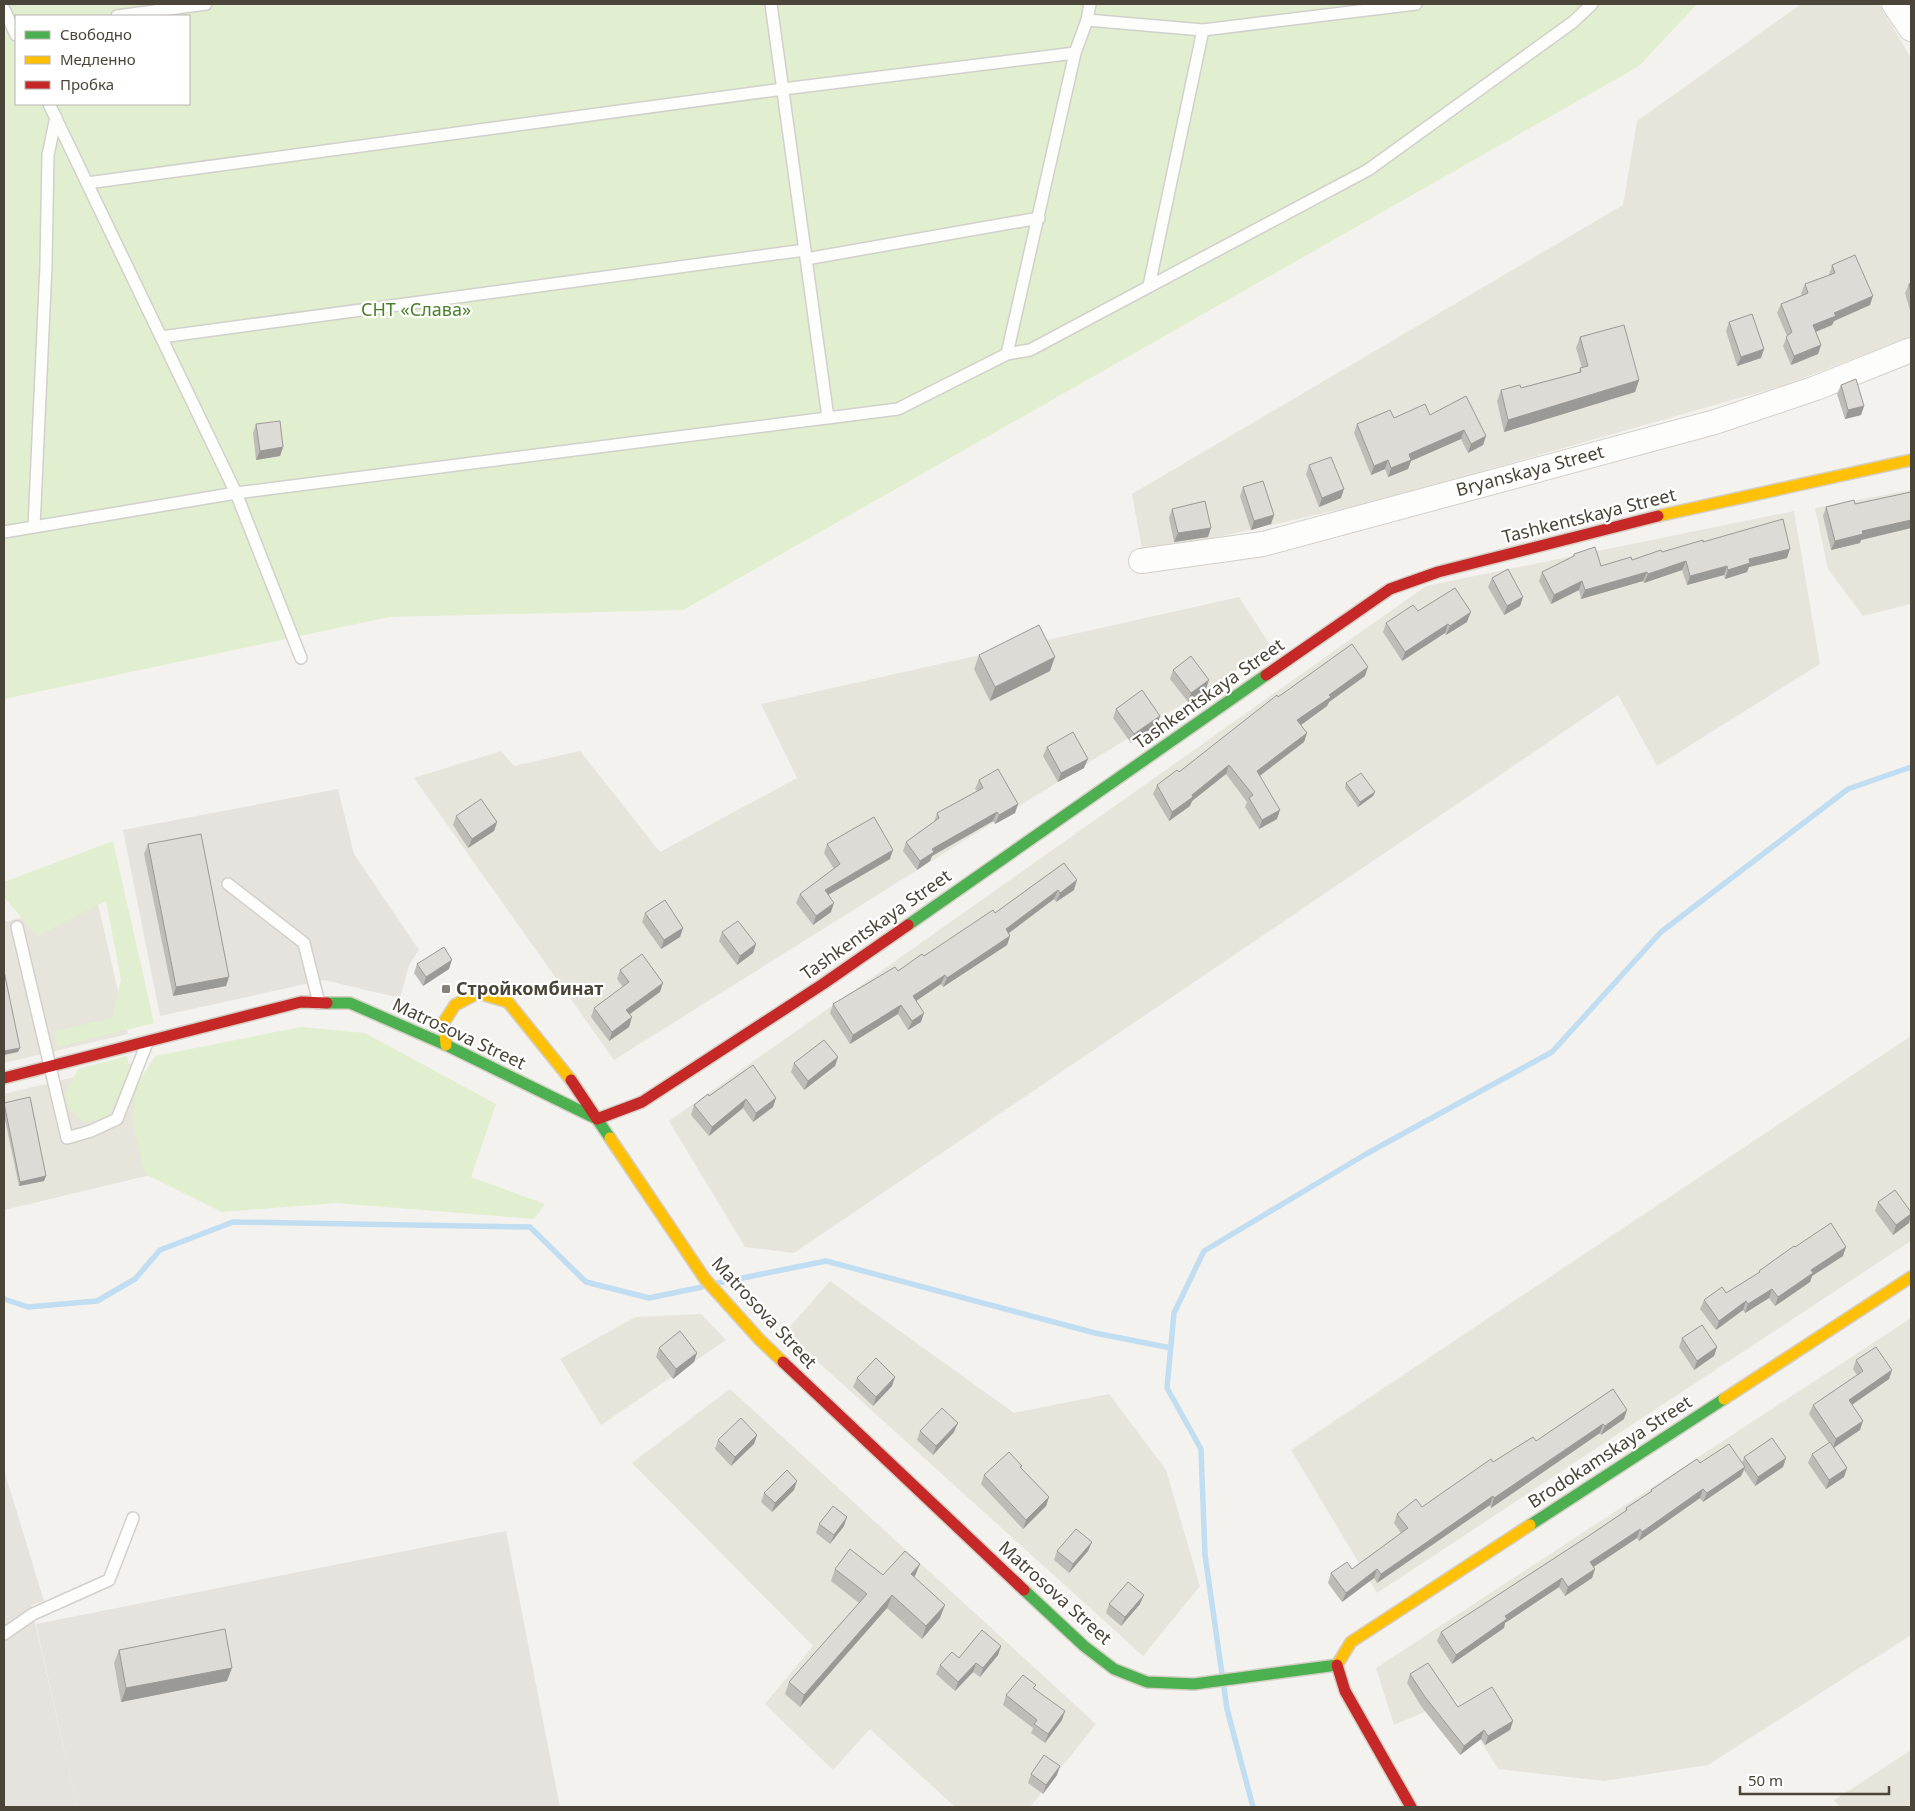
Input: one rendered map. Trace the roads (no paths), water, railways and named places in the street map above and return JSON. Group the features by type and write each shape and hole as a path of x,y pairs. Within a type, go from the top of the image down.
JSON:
{"street":[{"path":"1894,4 1911,30"},
{"name":"Bryanskaya Street","path":"1141,561 1263,544 1715,422 1816,388 1911,350"},
{"name":"Tashkentskaya Street","path":"598,1119 642,1102 823,984 1390,589 1438,572 1627,523 1911,460"},
{"path":"446,1045 444,1022 455,1005 478,993 508,1002 572,1081 598,1119"},
{"name":"Matrosova Street","path":"4,1078 301,1002 350,1003 446,1045 598,1119 705,1279 760,1340 1084,1646 1114,1669 1147,1682 1194,1684 1337,1665"},
{"name":"Brodokamskaya Street","path":"1337,1665 1351,1642 1911,1277"},
{"path":"1337,1665 1345,1691 1411,1807"}],"lane":[{"path":"124,15 206,4"},
{"path":"771,4 828,418"},
{"path":"1007,354 1075,52 1087,20 1090,4"},
{"path":"1087,20 1203,30 1416,4"},
{"path":"4,532 236,493 898,409 1007,354 1030,350 1368,170 1573,22 1592,4"},
{"path":"4,9 15,30"},
{"path":"1149,286 1203,30"},
{"path":"87,183 1075,52"},
{"path":"50,105 236,493 302,658"},
{"path":"34,527 46,265 48,155 56,117"},
{"path":"161,337 806,254 1038,218"},
{"path":"228,884 304,943 319,1003"},
{"path":"17,927 67,1138 91,1131 117,1119 148,1041"},
{"path":"4,1634 33,1614 109,1580 133,1518"}],"waterway":[{"path":"1222,1674 1205,1555 1201,1449 1167,1388 1174,1313 1204,1251 1366,1154 1552,1052 1661,932 1848,789 1911,767"},
{"path":"4,1299 28,1307 97,1301 135,1279 160,1250 233,1222 530,1227 586,1282 649,1298 702,1287"},
{"path":"718,1283 826,1261 1095,1333 1171,1348"},
{"path":"1224,1688 1227,1709 1253,1807"}],"place":[{"name":"Стройкомбинат","path":"446,989"}],"park label":[{"name":"СНТ «Слава»","path":"416,310"}]}
